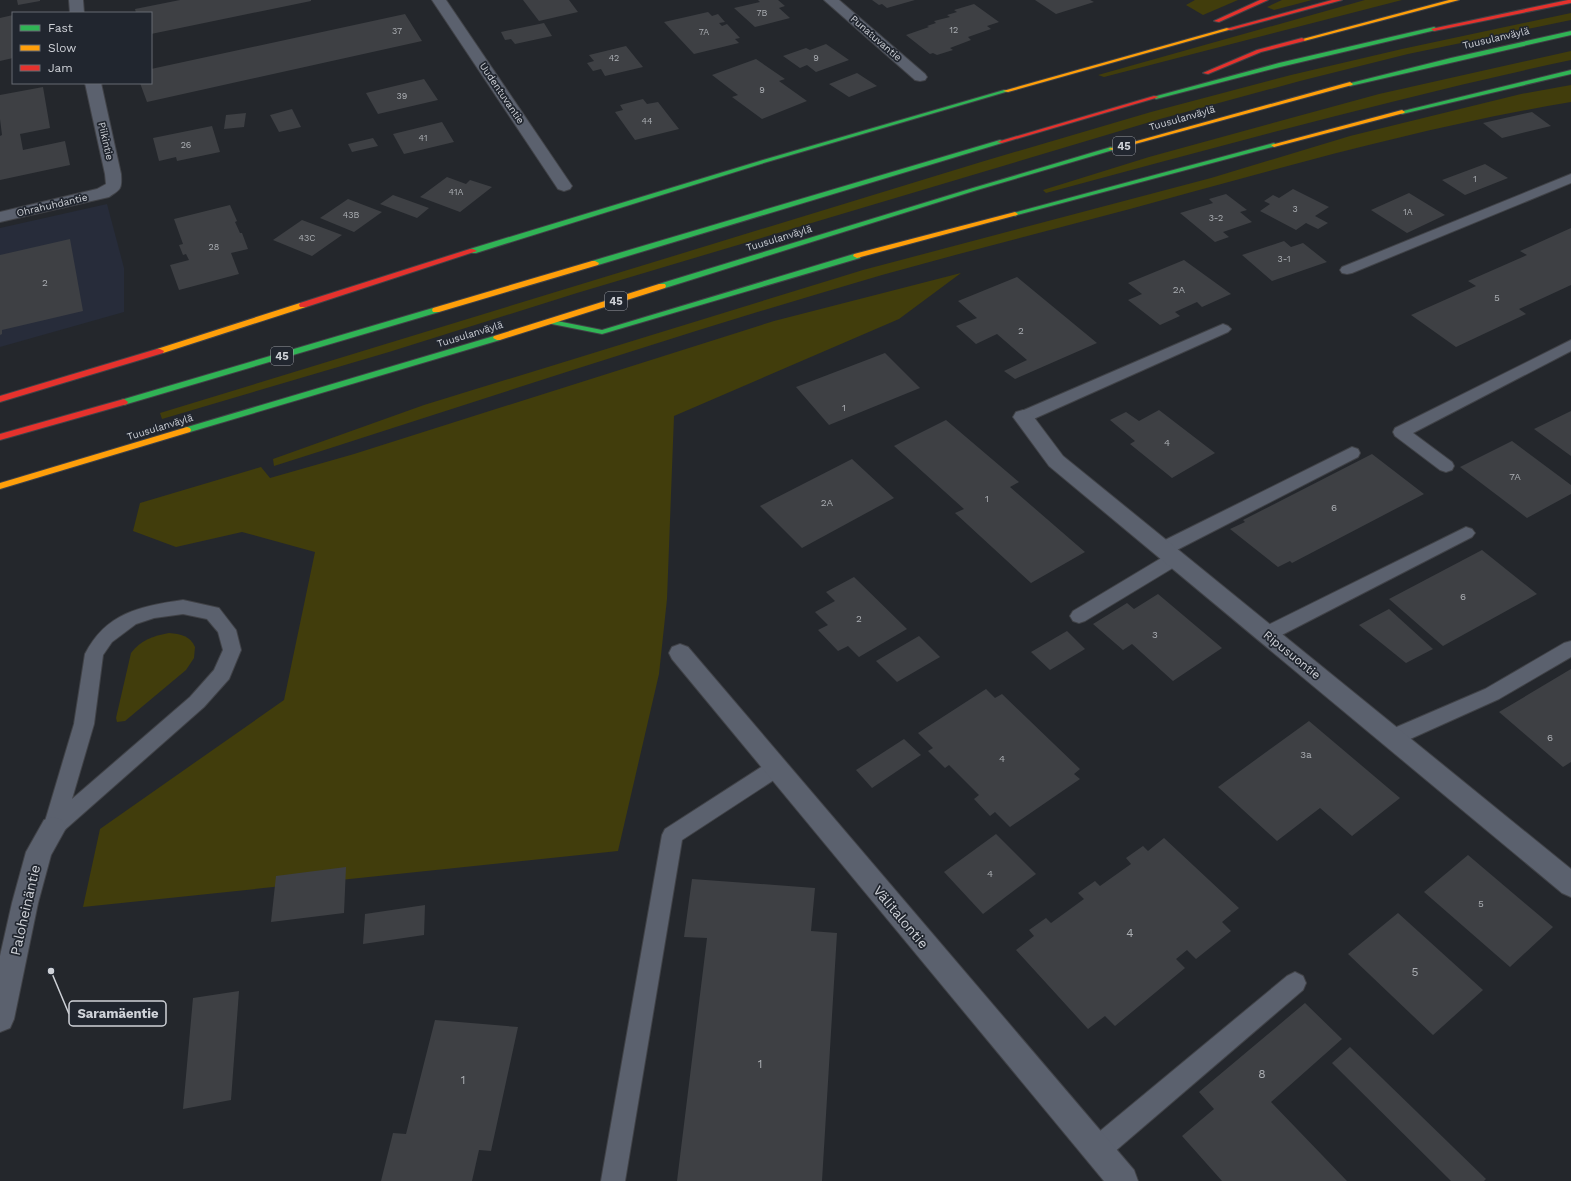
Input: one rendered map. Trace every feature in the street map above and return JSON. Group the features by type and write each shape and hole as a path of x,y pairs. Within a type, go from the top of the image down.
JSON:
{"highway":[{"path":"1205,25 1265,0"},
{"path":"0,400 221,332 620,205 862,132 1339,0"},
{"path":"1137,102 1259,51 1456,0"},
{"name":"Tuusulanväylä","path":"0,437 270,360 946,157 1137,102 1381,41 1571,1"},
{"path":"978,100 1191,30"},
{"name":"Tuusulanväylä","path":"0,486 1173,131 1315,92 1439,62 1571,33"},
{"path":"549,321 602,332 840,261 1029,210 1401,112 1570,72"}],"street":[{"path":"76,0 78,12"},
{"name":"Uudentuvantie","path":"439,0 564,186"},
{"name":"Punatuvantie","path":"831,0 920,77"},
{"name":"Piikintie","path":"93,84 113,174 114,186 103,193"},
{"name":"Ohrahuhdantie","path":"0,217 103,193"},
{"name":"Ripusuontie","path":"1023,417 1056,461 1571,885"},
{"name":"Välitalontie","path":"680,653 1123,1181"},
{"name":"Paloheinäntie","path":"0,1019 25,903 39,852 53,828"}],"lane":[{"path":"1347,270 1571,178"},
{"path":"1023,417 1223,329"},
{"path":"1446,466 1401,432 1571,345"},
{"path":"1079,616 1169,553 1352,453"},
{"path":"1267,634 1466,533"},
{"path":"183,607 213,613 227,630 232,650 222,674 197,702 53,828 84,724 94,654 105,637 130,619 153,611 183,607"},
{"path":"1392,738 1492,694 1571,648"},
{"path":"612,1181 672,836 776,768"},
{"path":"1097,1150 1295,983"}],"shaded area":[{"path":"1195,0 1238,0 1203,15 1186,5"},
{"path":"1282,0 1312,0 1274,10 1267,7"},
{"path":"1365,0 1402,0 1104,77 1098,75"},
{"path":"1571,13 1571,20 1408,54 1300,81 1160,119 162,419 160,413 981,162 1151,112 1291,75 1402,49"},
{"path":"1571,51 1571,60 1373,106 1046,193 1043,190 1149,157 1379,94"},
{"path":"1571,85 1571,102 1515,112 1404,136 1294,164 882,275 653,344 274,466 273,459 424,405 863,270 1211,178 1350,136 1521,94"},
{"path":"107,204 124,268 124,312 0,347 0,228"},
{"path":"961,273 899,319 674,416 667,599 659,674 618,851 83,907 100,829 284,700 315,552 242,532 176,547 133,531 140,503 261,467 270,478 354,454 774,321"},
{"path":"169,633 181,635 191,640 195,647 194,658 186,670 125,721 117,722 116,718 131,653 148,639"}],"building":[{"path":"17,0 40,0 40,1 18,5"},
{"path":"180,0 311,0 152,34 152,12 136,12 135,9"},
{"path":"523,0 569,0 578,12 539,21"},
{"path":"758,0 778,0 785,6 779,8 790,18 755,27 734,8 760,2"},
{"path":"872,0 915,0 887,8"},
{"path":"1035,0 1090,0 1094,2 1056,14"},
{"path":"974,4 999,22 987,26 991,29 968,37 971,40 950,48 953,50 937,55 933,53 930,54 906,35 929,27 927,26 936,23 934,21 950,17 947,15 957,12 954,10"},
{"path":"708,12 712,16 718,14 725,22 719,23 722,26 727,24 740,38 735,39 739,43 694,54 664,22"},
{"path":"405,14 422,41 147,102 140,84 152,84 152,69"},
{"path":"12,15 12,58 0,61 0,18"},
{"path":"544,23 552,36 515,44 511,39 505,40 501,32"},
{"path":"826,44 849,60 816,72 807,65 800,68 783,56 806,48 810,50"},
{"path":"626,46 643,67 605,76 601,69 593,71 587,63 594,61 589,55"},
{"path":"756,59 785,79 779,81 807,101 762,119 732,97 738,95 712,75"},
{"path":"857,73 877,86 849,97 829,84"},
{"path":"424,79 438,100 378,114 366,93"},
{"path":"43,87 50,128 20,134 23,150 65,141 70,165 0,180 0,136 2,135 0,95"},
{"path":"643,99 647,104 658,102 679,129 635,140 615,112 623,110 620,105"},
{"path":"292,109 301,127 279,132 270,115"},
{"path":"1532,112 1551,126 1502,138 1483,123"},
{"path":"246,113 244,127 224,129 226,115"},
{"path":"442,122 454,142 404,154 393,134"},
{"path":"212,126 220,152 177,161 176,157 159,161 153,138"},
{"path":"373,138 378,146 352,152 348,144"},
{"path":"1485,164 1508,178 1465,195 1442,180"},
{"path":"447,177 466,184 470,180 492,187 460,212 420,197"},
{"path":"1293,189 1329,207 1315,216 1328,223 1318,229 1306,223 1296,230 1260,211 1270,204 1264,201 1273,195 1279,198"},
{"path":"1409,193 1445,215 1407,233 1371,210"},
{"path":"1226,194 1247,210 1240,212 1252,222 1223,232 1229,237 1215,242 1180,213 1213,203 1209,199"},
{"path":"393,195 429,208 417,218 380,204"},
{"path":"348,199 382,212 354,232 320,218"},
{"path":"230,205 237,221 235,222 240,233 242,233 248,249 231,253 239,274 179,290 170,265 189,260 186,254 183,255 179,245 183,244 174,219"},
{"path":"302,220 342,235 312,256 273,240"},
{"path":"1571,228 1571,285 1519,309 1526,314 1456,347 1411,315 1476,286 1468,281 1527,255 1520,251"},
{"path":"70,239 83,311 2,330 2,334 0,335 0,255"},
{"path":"1284,241 1291,247 1303,243 1327,262 1272,281 1242,255"},
{"path":"1184,260 1231,294 1202,307 1197,302 1175,312 1180,316 1160,325 1128,300 1142,294 1128,283"},
{"path":"1017,277 1097,343 1015,379 1004,371 1027,360 997,334 976,344 956,326 977,318 958,301"},
{"path":"885,353 920,388 829,425 796,387"},
{"path":"1159,410 1215,453 1172,478 1130,444 1135,441 1110,420 1126,412 1139,421"},
{"path":"1571,411 1571,456 1534,429"},
{"path":"946,420 1019,482 1010,487 1085,552 1031,583 955,513 964,509 894,446"},
{"path":"1512,441 1571,485 1571,494 1527,518 1460,467"},
{"path":"1372,454 1424,494 1292,563 1290,561 1278,567 1230,529 1245,522 1243,520"},
{"path":"852,459 894,498 802,548 760,506"},
{"path":"1482,550 1537,594 1443,646 1389,599"},
{"path":"854,577 907,629 859,657 848,646 838,651 818,630 828,625 815,612 835,601 826,592"},
{"path":"1158,594 1222,648 1173,681 1132,644 1123,650 1093,624 1127,603 1134,609"},
{"path":"1389,609 1433,649 1406,663 1359,625"},
{"path":"1067,631 1085,649 1050,670 1031,652"},
{"path":"919,636 940,657 897,682 876,661"},
{"path":"1571,669 1571,762 1563,767 1499,712"},
{"path":"986,689 995,698 1002,694 1080,769 1074,774 1080,779 1010,827 995,812 990,816 974,799 979,795 949,765 945,768 928,751 933,748 918,733"},
{"path":"1309,721 1400,798 1352,836 1320,808 1277,841 1218,787"},
{"path":"904,739 921,755 872,788 856,770"},
{"path":"996,834 1036,874 983,914 944,872"},
{"path":"1164,838 1239,908 1222,922 1231,931 1196,959 1187,950 1176,959 1185,968 1115,1026 1105,1016 1088,1029 1016,950 1034,936 1029,930 1046,918 1051,923 1084,899 1078,893 1095,881 1100,886 1131,864 1126,858 1143,846 1148,851"},
{"path":"1468,855 1553,927 1510,967 1424,892"},
{"path":"346,867 344,913 271,922 276,876"},
{"path":"692,879 815,888 811,931 837,933 822,1181 677,1181 707,938 684,937"},
{"path":"425,905 424,935 363,944 365,914"},
{"path":"1398,913 1483,990 1433,1035 1348,954"},
{"path":"239,991 231,1100 183,1109 193,998"},
{"path":"1305,1003 1342,1039 1271,1102 1347,1181 1222,1181 1182,1136 1214,1109 1199,1092"},
{"path":"435,1020 518,1027 491,1151 479,1150 472,1181 381,1181 393,1133 406,1134"},
{"path":"1350,1047 1486,1179 1484,1181 1451,1181 1332,1063"}],"traffic: fast":[{"path":"1156,97 1279,65 1434,29"},
{"path":"1350,84 1571,33"},
{"path":"1402,112 1571,72"},
{"path":"473,251 765,161 1006,91"},
{"path":"595,263 1000,142"},
{"path":"1015,214 1274,145"},
{"path":"662,286 975,189 1111,149"},
{"path":"552,322 602,332 857,256"},
{"path":"124,402 436,310"},
{"path":"187,430 497,338"}],"traffic: slow":[{"path":"1302,40 1456,0"},
{"path":"1006,91 1229,29"},
{"path":"1111,149 1350,84"},
{"path":"1274,145 1402,112"},
{"path":"857,256 1015,214"},
{"path":"436,310 595,263"},
{"path":"497,338 662,286"},
{"path":"160,351 303,305"},
{"path":"0,486 187,430"}],"traffic: jam":[{"path":"1217,21 1265,0"},
{"path":"1229,29 1339,0"},
{"path":"1434,29 1571,1"},
{"path":"1206,73 1259,51 1302,40"},
{"path":"1000,142 1156,97"},
{"path":"303,305 473,251"},
{"path":"0,399 160,351"},
{"path":"0,437 124,402"}],"place":[{"name":"Saramäentie","path":"51,971"}]}
